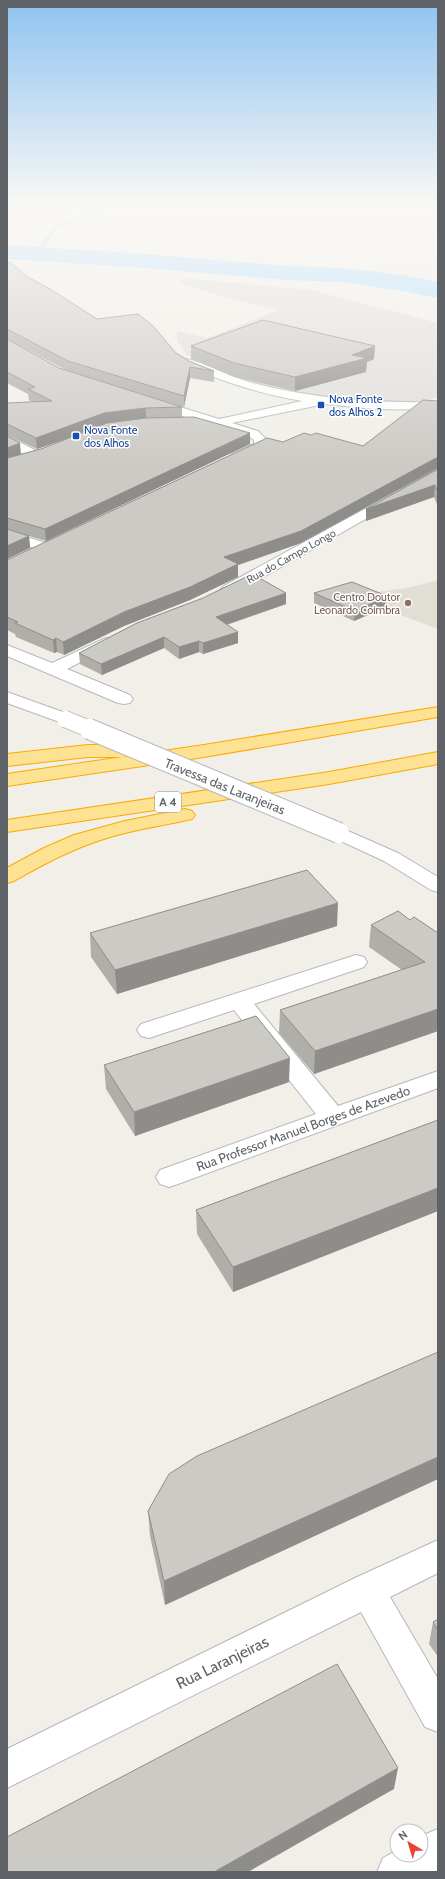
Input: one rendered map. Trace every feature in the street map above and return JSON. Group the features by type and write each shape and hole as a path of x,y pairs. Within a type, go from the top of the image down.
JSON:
{"highway":[{"path":"7,780 204,751 438,712"},
{"path":"7,760 88,752 204,751"},
{"name":"A 4","path":"7,826 330,778 438,758"},
{"path":"7,877 65,845 104,832 156,819 241,805 330,778"}],"street":[{"path":"178,356 213,375 257,389 324,401 406,406 438,406"},
{"path":"145,400 254,434 260,439 260,446 224,463"},
{"path":"175,422 218,423 263,412 324,401"},
{"path":"7,440 36,456"},
{"path":"22,460 50,451"},
{"name":"Rua do Campo Longo","path":"216,595 256,576 438,473"},
{"path":"7,535 48,548"},
{"path":"28,558 62,541"},
{"path":"53,669 117,637"},
{"path":"7,650 124,699"},
{"name":"Travessa das Laranjeiras","path":"7,697 339,833 391,857 438,886"},
{"path":"149,1030 356,962"},
{"path":"238,1000 333,1117"},
{"name":"Rua Professor Manuel Borges de Azevedo","path":"169,1177 438,1079"},
{"name":"Rua Laranjeiras","path":"7,1769 438,1556"},
{"path":"367,1590 438,1714"},
{"path":"397,1872 438,1848"}],"shaded area":[{"path":"204,291 315,291 438,323 438,398 433,398 423,404 374,401 290,392 261,386 226,375 187,355 177,341 177,331 207,338 279,310"},
{"name":"Centro Doutor Leonardo Coimbra","path":"438,580 438,629 395,613 363,594 407,588"}],"building":[{"path":"7,291 53,291 97,319 138,314 153,326 176,353 189,361 214,371 190,367 184,396 68,361 7,329"},
{"path":"263,320 375,346 352,355 367,358 295,377 234,363 191,346"},
{"path":"7,339 59,368 182,407 146,408 104,413 36,438 7,424 7,403 52,401 28,389 35,387 7,372"},
{"path":"423,400 438,401 438,457 301,531 224,557 238,564 190,587 124,612 63,642 56,638 53,640 15,623 18,622 7,617 7,560 267,438 283,442 304,433 311,435 316,433 363,446"},
{"path":"194,417 250,433 45,529 7,518 7,458 41,449 107,423 146,418"},
{"path":"7,436 20,443 7,448"},
{"path":"438,469 438,492 435,485 366,509"},
{"path":"7,529 29,536 7,546"},
{"path":"252,574 286,593 216,617 238,632 203,643 199,641 179,647 164,637 101,664 79,653 137,623 203,598"},
{"path":"352,582 387,596 355,611 314,593"},
{"path":"307,870 338,903 115,970 90,933"},
{"path":"398,911 410,920 414,917 438,933 438,1009 315,1051 280,1010 425,962 371,925"},
{"path":"256,1016 290,1058 134,1112 104,1065"},
{"path":"438,1120 438,1188 233,1267 196,1210"},
{"path":"438,1352 438,1457 164,1581 148,1511 169,1474 197,1456"},
{"path":"438,1619 438,1630 433,1622"},
{"path":"337,1664 398,1768 214,1872 7,1872 7,1837"}],"place":[{"name":"Nova Fonte dos Alhos 2","path":"321,405"},
{"name":"Nova Fonte dos Alhos","path":"76,436"},
{"name":"Centro Doutor Leonardo Coimbra","path":"408,603"}]}
